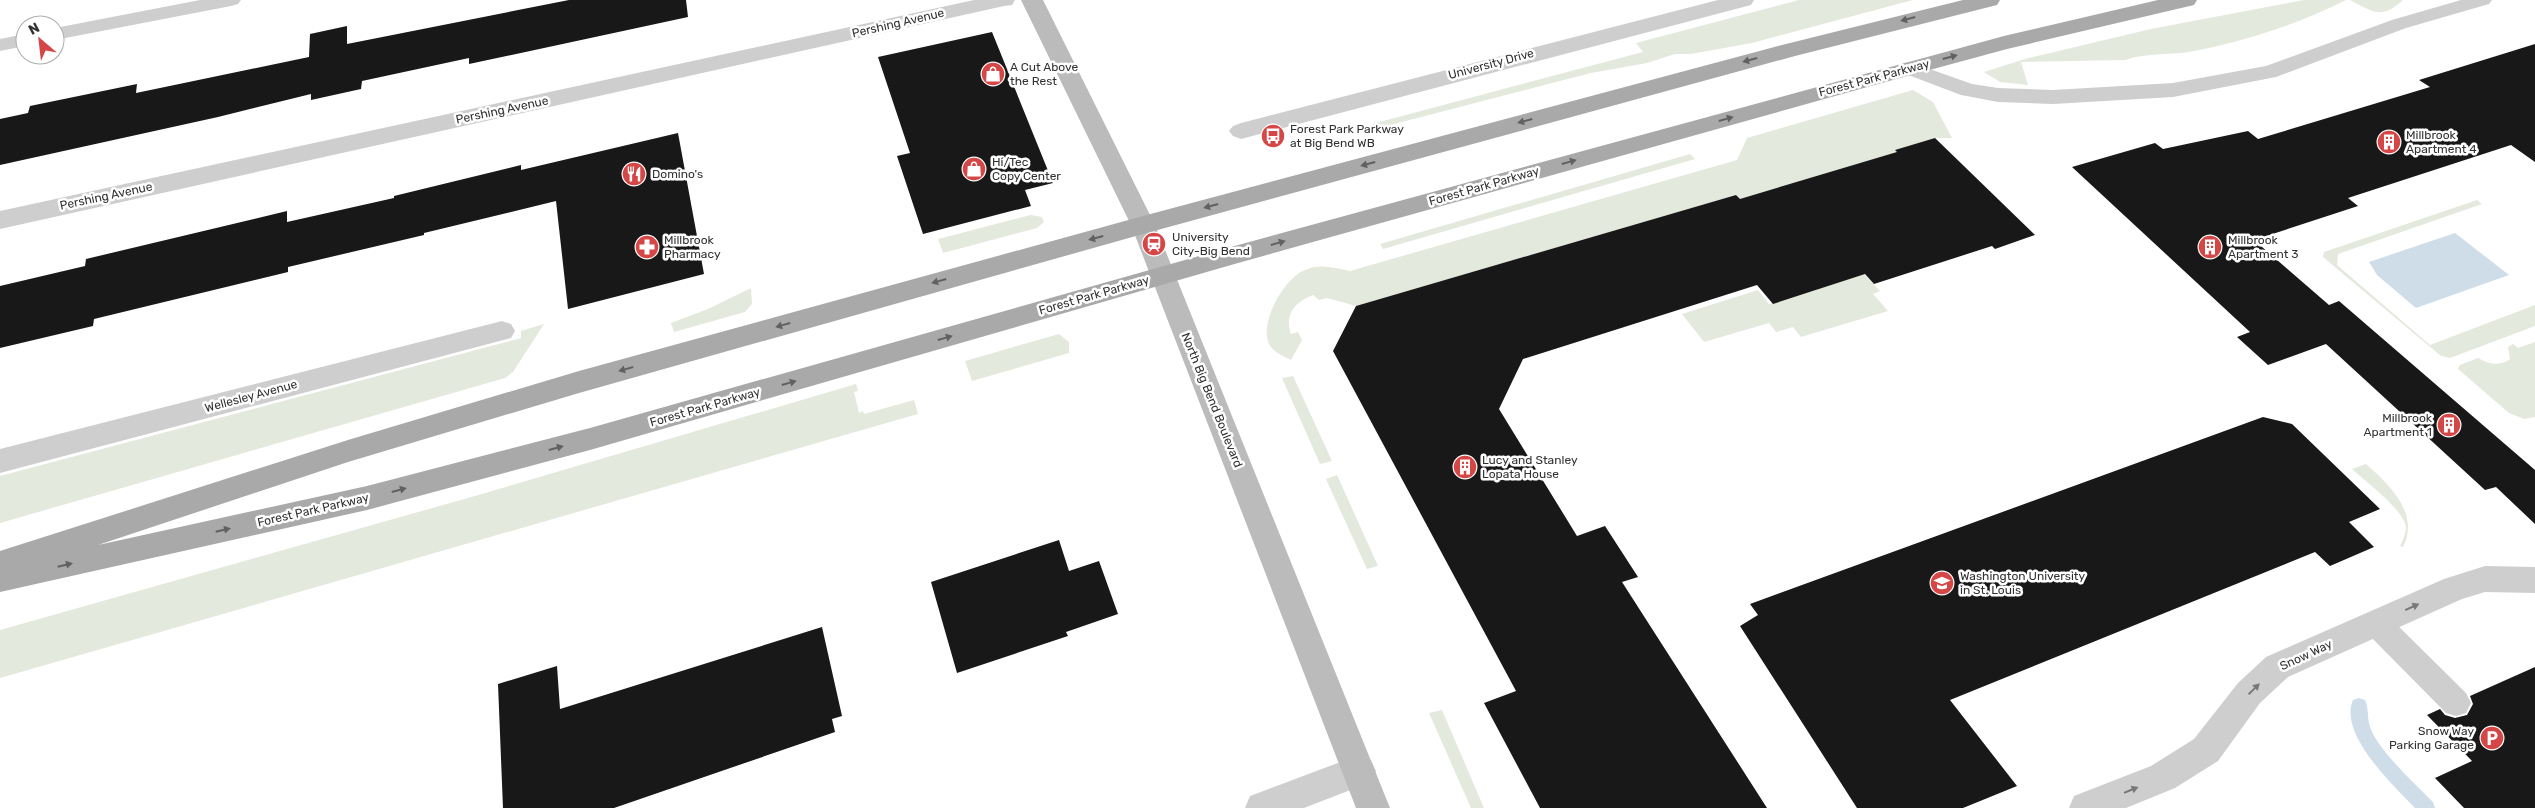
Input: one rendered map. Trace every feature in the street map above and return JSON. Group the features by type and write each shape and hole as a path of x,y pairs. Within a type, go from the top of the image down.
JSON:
{"main road":[{"name":"North Big Bend Boulevard","path":"1032,0 1143,224 1373,808"},
{"path":"0,564 348,451 504,404 1143,224 1790,50 1989,0"},
{"name":"Forest Park Parkway","path":"0,579 376,496 590,439 1163,276 1910,68 2107,17 2186,0"}],"street":[{"name":"Pershing Avenue","path":"0,220 1004,0"},
{"name":"University Drive","path":"1241,130 1743,0"},
{"name":"Wellesley Avenue","path":"0,461 502,331"},
{"name":"Snow Way","path":"2086,808 2163,778 2206,750 2249,693 2277,668 2456,588 2486,579 2535,580"},
{"path":"1262,808 1359,771"}],"lane":[{"path":"65,32 231,0"},
{"path":"1910,68 1968,90 1998,95 2053,97 2173,90 2269,72 2306,60 2399,24 2482,0"},
{"path":"0,45 15,42"},
{"path":"2376,623 2456,702"}],"shaded area":[{"path":"1799,0 1913,0 1752,43 1691,54 1675,54 1647,63 1591,73 1375,129 1372,124 1643,52 1636,43"},
{"path":"2304,0 2346,0 2269,32 2189,52 2148,55 2125,60 2021,62 2028,85 2000,82 1984,72 2025,59 2151,29"},
{"path":"2350,0 2403,0 2389,10 2377,12 2371,11"},
{"path":"1913,90 1933,102 1952,138 1935,138 1909,164 1862,272 1880,291 1873,294 1888,311 1801,337 1793,327 1776,332 1769,323 1704,342 1682,314 1758,290 1769,304 1817,290 1736,195 1356,306 1327,298 1319,300 1313,295 1296,305 1290,315 1289,327 1291,334 1298,332 1302,340 1291,360 1276,352 1269,344 1267,325 1275,302 1289,282 1305,270 1322,266 1350,271 1737,160 1747,138"},
{"path":"1690,154 1695,159 1383,249 1380,244"},
{"path":"2477,200 2482,204 2338,254 2337,265 2430,345 2535,305 2535,326 2450,358 2441,356 2323,257 2324,252"},
{"path":"1031,215 1042,217 1044,222 1037,228 943,253 938,239"},
{"path":"2455,233 2509,275 2416,308 2377,275 2369,262"},
{"path":"751,288 752,304 745,312 674,332 671,323 708,309"},
{"path":"544,324 513,372 505,378 0,523 0,476 521,338 521,331"},
{"path":"1059,334 1069,342 1069,353 972,381 965,361"},
{"path":"2535,342 2535,417 2524,419 2509,413 2458,369 2460,365 2478,358 2490,363 2506,362 2510,359 2508,347 2513,344 2518,348"},
{"path":"1293,376 1332,461 1320,464 1282,378"},
{"path":"856,384 858,391 854,392 859,413 863,411 864,414 914,400 918,414 0,678 0,630 475,496"},
{"path":"2366,464 2393,491 2405,512 2408,523 2403,547 2400,546 2406,527 2399,512 2352,469"},
{"path":"1337,475 1378,566 1367,569 1326,479"},
{"path":"1442,710 1484,808 1471,808 1429,713"}],"building":[{"path":"569,0 686,0 688,17 469,64 469,58 362,81 361,89 311,100 311,94 218,117 0,165 0,119 28,113 30,106 137,84 136,93 309,57 310,34 347,26 347,44"},
{"path":"992,32 1053,183 1025,190 1031,206 923,234 897,156 910,153 878,57"},
{"path":"2535,44 2535,162 2511,145 2348,198 2358,206 2254,240 2329,305 2339,301 2535,470 2535,524 2496,487 2485,490 2326,344 2268,365 2237,337 2250,332 2072,167 2155,143 2163,149 2248,131 2258,139 2430,87 2419,80"},
{"path":"678,133 704,274 568,309 556,201 288,267 288,272 94,319 93,326 0,348 0,286 85,266 86,259 287,211 287,222 394,198 394,196 521,165 521,170"},
{"path":"1935,138 2035,235 1995,249 1992,246 1874,284 1865,274 1773,304 1757,285 1523,359 1499,409 1577,536 1605,526 1638,577 1622,582 1767,808 1540,808 1484,703 1516,691 1333,351 1356,306 1736,195 1740,199 1897,152 1895,150"},
{"path":"2263,417 2292,424 2380,509 2349,522 2374,547 2330,566 2315,552 1950,700 2017,786 1963,808 1857,808 1740,626 1758,615 1750,604"},
{"path":"1059,540 1069,571 1099,561 1118,614 1066,632 1068,636 957,673 931,582"},
{"path":"822,627 842,716 832,719 835,732 614,808 503,808 498,684 557,666 560,709"},
{"name":"Snow Way Parking Garage","path":"2535,667 2535,808 2464,808 2435,778 2472,761 2427,715 2440,709 2445,715 2455,718 2467,715 2473,704 2470,696"}],"waterway":[{"path":"2359,705 2362,730 2388,768 2427,808"}],"place":[{"name":"A Cut Above the Rest","path":"993,74"},
{"name":"Forest Park Parkway at Big Bend WB","path":"1273,136"},
{"name":"Millbrook Apartment 4","path":"2389,142"},
{"name":"Hi/Tec Copy Center","path":"974,169"},
{"name":"Domino's","path":"634,174"},
{"name":"University City-Big Bend","path":"1154,244"},
{"name":"Millbrook Pharmacy","path":"647,247"},
{"name":"Millbrook Apartment 3","path":"2210,247"},
{"name":"Millbrook Apartment 1","path":"2449,425"},
{"name":"Lucy and Stanley Lopata House","path":"1465,467"},
{"name":"Washington University in St. Louis","path":"1942,583"},
{"name":"Snow Way Parking Garage","path":"2492,738"}]}
